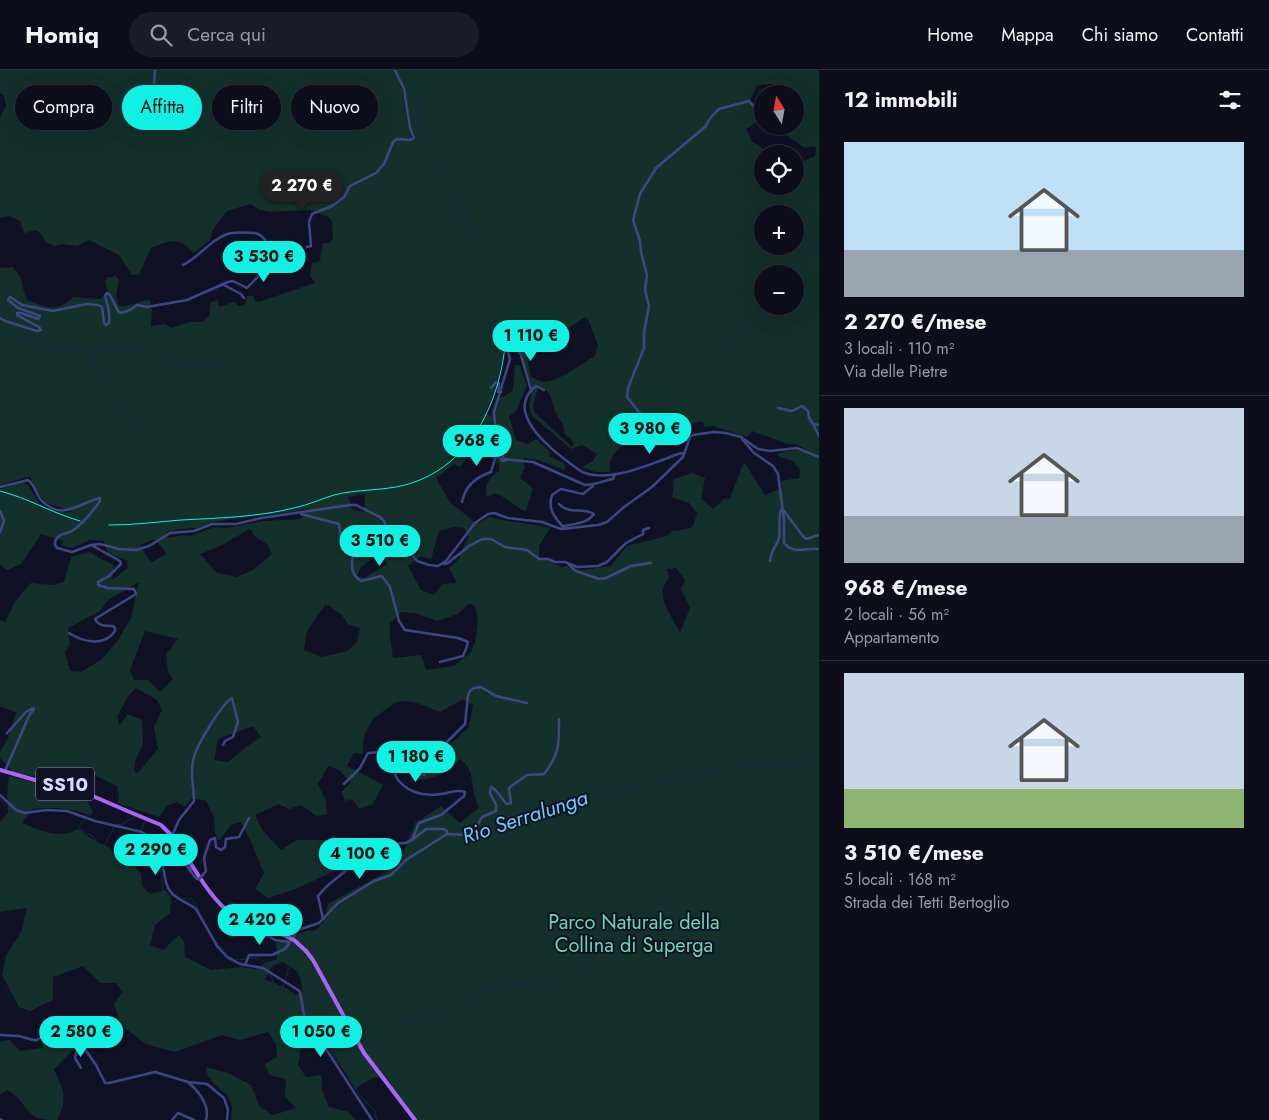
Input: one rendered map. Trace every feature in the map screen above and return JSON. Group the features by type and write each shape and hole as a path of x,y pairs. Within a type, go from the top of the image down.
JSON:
{"main road":[{"name":"SS10","path":"2,771 35,780 65,784 161,825 180,845 220,904 236,916 294,940 306,951 364,1053 415,1120"}],"street":[{"path":"154,85 155,70"},
{"path":"307,247 311,246 309,222 312,214 332,206 344,197 350,186 376,173 388,158 393,142 414,138 410,128 404,89 395,70"},
{"path":"688,440 664,438 650,426 627,397 628,388 644,348 644,332 649,306 645,290 647,275 640,252 640,241 633,220 640,194 651,174 706,126 719,109 749,101 754,108"},
{"path":"0,318 37,331 41,330 39,327 16,315 19,312 38,319 40,316 18,308 8,300 10,297 22,305 52,311 86,304 98,305 102,307 104,323 106,325 109,323 110,315 106,299 107,293 121,313 137,305 147,307 186,300 233,281 247,288 275,256 263,236 249,232 233,233 218,239 196,258 183,265"},
{"path":"222,284 243,295 244,298"},
{"path":"504,329 505,326 510,328 524,340 521,342 513,340 512,343 521,355 531,390"},
{"path":"506,460 500,454 497,445 494,412 510,359 508,352"},
{"path":"491,388 498,382 498,392 501,392"},
{"path":"544,390 534,386 524,405 524,411 532,427 542,439 582,472 601,476 615,474 684,453"},
{"path":"778,408 792,411 802,406 808,411 809,418 819,436"},
{"path":"813,424 819,425"},
{"path":"444,564 474,523 488,514 494,513 508,518 534,521 564,528 598,525 607,522 652,487 683,457 688,440 693,435 713,432 734,434 758,449 770,451 797,448 819,457"},
{"path":"741,437 754,453 773,466 778,474 786,546 794,550 819,549"},
{"path":"462,502 465,491 476,478 479,475 491,472 496,456 503,461 532,462 584,485 594,485"},
{"path":"564,528 558,522 551,509 552,495 561,489 583,494 599,482 613,479 615,474"},
{"path":"0,487 28,480 44,503 50,507 64,510 73,510 100,498 97,506 71,532 59,535 55,540 57,548 72,552 91,545 100,544 126,550 141,550 172,532 194,531 217,523 236,524 261,518 356,505 380,517 384,521 392,540 405,546 417,560 434,566 448,564 469,546 482,539 491,539 505,547 527,550 538,559 565,562 577,567 598,566 607,562 626,543 643,534 643,530 649,528"},
{"path":"559,504 564,509 575,512 588,511 594,514 593,517 583,522 564,528"},
{"path":"770,561 773,547 779,539 779,512 783,506"},
{"path":"783,510 806,539 819,536"},
{"path":"0,511 4,521 0,532"},
{"path":"297,513 339,524 341,539 353,552 351,567 355,576 361,581 382,576 390,587 399,621 405,630 458,638 468,642 463,656 440,662"},
{"path":"69,633 87,641 102,640 110,637 115,628 96,622 95,619 136,594 134,589 107,588 98,584 98,582 109,576 121,564 114,557 91,545"},
{"path":"565,562 576,571 598,579 606,578 631,566 651,563"},
{"path":"344,784 360,768 368,753 411,750 416,753 426,753 442,747 465,724 468,696 474,688 481,687 496,696 527,703"},
{"path":"163,846 171,838 179,820 194,801 191,778 193,761 200,741 216,716 232,698 238,725 233,737 225,741 223,745"},
{"path":"2,771 34,709 26,712 7,733"},
{"path":"0,795 18,812 59,810 148,835 162,863 167,886 174,896 196,909 222,952 240,964 246,961 249,955 276,954 286,949 298,930 319,922 338,903 354,895 374,881 390,875 406,860 447,834 467,835 474,831 482,817 496,811 496,805 490,793 492,787 504,802 509,804 512,802 509,792 510,787 527,775 544,774 552,765 558,750 559,719"},
{"path":"412,840 419,823 441,815 465,794 463,791 441,794 413,793 396,778 395,773 397,770 425,775 403,762 428,763 426,753"},
{"path":"155,846 166,847 170,856 177,852 194,876 199,879 204,876 206,871 204,858 210,840 216,838 216,847 221,850 225,847 226,839 239,837 248,818"},
{"path":"323,919 318,896 350,867 376,859 394,844 412,840 426,829 444,829 447,834"},
{"path":"180,845 179,848 190,865 194,876"},
{"path":"250,922 255,928 276,940 290,942"},
{"path":"246,961 265,969 300,992 304,1015 372,1120"},
{"path":"0,1035 19,1036 37,1040 63,1024 75,1026 78,1029 80,1041 105,1083 155,1072 188,1082 207,1084 224,1098 228,1110 227,1120"},
{"path":"80,1041 75,1058 81,1068"},
{"path":"188,1082 200,1094 207,1116 206,1120"},
{"path":"172,1120 178,1113 194,1120"}],"green space":[{"name":"Parco Naturale della Collina di Superga","path":"0,70 394,70 402,89 413,142 415,136 411,128 405,89 396,70 819,70 819,1120 417,1120 384,1078 374,1077 355,1089 324,1037 310,1037 302,1042 298,1065 306,1077 321,1075 322,1090 329,1107 349,1112 355,1120 231,1120 232,1107 230,1101 227,1095 210,1079 206,1067 228,1073 251,1085 260,1107 273,1115 296,1108 285,1096 286,1079 269,1075 265,1064 277,1057 276,1044 268,1032 240,1040 222,1035 175,1052 146,1044 121,1025 114,1004 122,992 116,983 101,983 83,966 53,977 53,1000 30,1011 19,1007 2,975 6,955 21,932 27,908 0,912 0,822 8,813 9,776 32,782 66,787 85,798 93,811 91,816 62,808 32,809 22,823 57,834 64,834 78,829 95,841 110,848 117,857 135,866 141,874 142,886 150,894 165,890 171,898 170,913 155,925 150,945 163,950 179,935 184,942 185,957 211,970 241,967 256,969 265,963 277,959 276,943 309,930 311,932 316,930 323,921 328,904 386,872 399,862 415,823 441,806 460,823 479,808 470,771 460,759 442,774 419,780 420,768 429,767 432,754 447,747 469,727 473,705 463,699 440,712 414,703 403,701 395,703 371,722 365,733 363,754 354,753 347,766 383,785 373,804 359,809 352,799 345,801 341,792 351,782 339,770 328,766 318,784 326,801 327,814 317,816 301,805 289,809 279,804 255,815 262,830 281,850 297,840 328,840 334,835 339,855 328,862 334,871 296,889 268,898 255,889 264,873 241,822 231,825 219,841 215,832 214,817 206,801 192,798 185,807 176,802 167,806 159,817 117,803 119,798 117,786 88,772 72,774 63,782 13,772 0,758 0,752 8,738 16,712 0,707 0,620 5,622 16,600 31,583 52,585 64,582 71,557 90,552 114,565 112,580 128,568 127,561 108,553 104,541 90,540 72,548 61,545 63,541 41,534 21,564 7,570 0,564 0,489 23,483 28,486 40,503 48,508 61,512 73,511 48,504 39,495 30,477 0,485 0,268 13,267 21,278 27,300 45,307 61,306 73,297 100,299 108,291 105,282 108,277 115,275 119,280 116,296 119,306 127,306 150,300 152,310 151,326 165,324 171,328 189,322 202,322 209,316 211,302 218,300 219,307 234,302 239,306 245,304 247,296 253,296 255,301 259,302 315,283 310,276 312,263 320,260 323,243 329,243 333,238 332,221 328,217 310,210 270,212 260,210 250,204 227,211 212,231 210,240 194,253 183,244 174,241 151,248 139,275 132,275 119,255 89,240 77,246 62,244 55,246 45,242 43,236 36,230 24,233 20,221 9,216 0,218 0,118 6,106 4,96 0,93","holes":["754,85 804,85 804,135 786,135 801,145 804,145 805,148 814,146 816,148 815,156 804,161 804,195 754,195 754,145 759,145 752,142 746,129 754,124 754,111 750,101 754,92","585,317 588,319 598,346 595,356 551,381 544,382 531,377 528,363 529,355","510,337 521,340 519,344 511,344 513,349 519,353 532,386 529,406 532,416 571,449 582,445 597,454 593,461 582,467 595,472 610,472 613,455 621,447 636,438 652,442 663,441 677,428 702,421 705,427 713,426 747,437 752,431 788,444 795,444 813,455 795,450 778,453 778,456 792,461 800,469 799,478 781,481 782,488 765,495 744,462 730,498 724,499 713,509 701,499 705,478 692,473 674,479 672,497 689,503 697,513 693,527 672,531 667,536 627,546 611,566 583,570 567,566 562,567 539,557 539,546 550,528 490,517 477,524 450,502 436,478 454,464 460,467 474,446 491,438 495,447 490,457 499,463 499,471 488,482 486,489 487,497 495,493 526,511 533,488 520,478 525,467 523,458 538,460 565,470 564,463 549,456 550,452 536,439 528,444 516,440 509,416 516,411 527,386 520,365 515,365 513,390 505,396 496,399 490,416 485,413 495,391","538,388 544,388 550,395 555,411 564,427 564,433 574,443 572,447 534,412 533,406","365,494 364,512 352,509 348,497","305,509 308,510 300,519 264,521 226,528 214,527 191,536 182,535 169,538 166,532 196,528 212,522","454,527 464,528 469,537 459,559 449,568 457,583 442,584 434,595 421,590 408,566 421,556 431,559 439,531","250,529 256,538 267,544 272,554 253,570 237,577 217,573 200,554 222,545","155,539 167,554 152,562 140,545","379,553 387,564 364,578 357,576 360,568","676,568 685,580 681,589 690,608 680,633 663,599 665,585 669,578 667,569","139,582 131,618 116,643 101,660 81,672 70,671 65,652 70,645 68,628 100,611 108,600","326,604 341,614 348,624 360,628 357,642 347,651 322,657 304,650 307,631","472,604 476,610 478,622 475,642 471,652 454,666 426,670 421,655 393,658 390,623 401,612 415,613 437,621 458,614 467,605","145,631 178,639 166,654 168,672 173,679 160,692 149,680 134,680 130,670","136,688 157,700 162,710 154,727 158,749 138,773 134,771 135,761 143,744 142,720 128,714 120,725 117,717 128,696","253,726 261,737 228,762 214,760 218,739","282,962 299,972 303,992 295,995 288,989 265,979 272,966"]},
{"path":"62,1027 70,1028 75,1034 73,1050 54,1069 62,1089 63,1106 57,1120 40,1119 30,1113 12,1092 7,1090 0,1095 0,1041 9,1040 20,1051 43,1048 42,1042"}],"waterway":[{"path":"125,70 133,89 142,132"},
{"path":"403,70 406,80 416,96 421,132 429,139 443,177 461,203 472,233 484,256"},
{"path":"450,70 459,78 469,96 482,111"},
{"path":"801,265 807,251 819,240"},
{"path":"674,388 743,329 766,315"},
{"path":"0,331 22,339 82,352 140,348 147,349 170,362 185,366 201,367 224,364"},
{"path":"93,352 97,369 107,388 132,419"},
{"name":"Rio Serralunga","path":"476,830 587,796 742,765 819,767"},
{"path":"0,799 5,805 12,803 31,808 50,802 63,803 87,810 85,819 78,827 93,836 100,848 104,846 116,824 121,825 136,816"},
{"path":"145,821 138,838 151,846 158,859 165,903 169,904 185,898 192,900 216,941 226,954 232,958 242,960 259,959 268,966"},
{"name":"Rio Serralunga","path":"394,874 439,846 460,836"},
{"name":"Rio Serralunga","path":"269,966 321,932 344,902 389,877"},
{"path":"269,967 267,972 272,978 275,990 283,987 289,967 296,969 309,993 307,1016 318,1028 337,1061 353,1081 360,1096 374,1110 377,1120"},
{"path":"337,1061 364,1063 373,1057 380,1038 396,1021 442,1018 467,998 482,991 519,983 555,982 571,972 604,968"}],"tram line":[{"path":"109,525 224,518 280,511 343,493 405,485 428,476 448,463 465,447 479,427 490,406 498,383 506,335"},
{"path":"0,491 80,521"}]}
